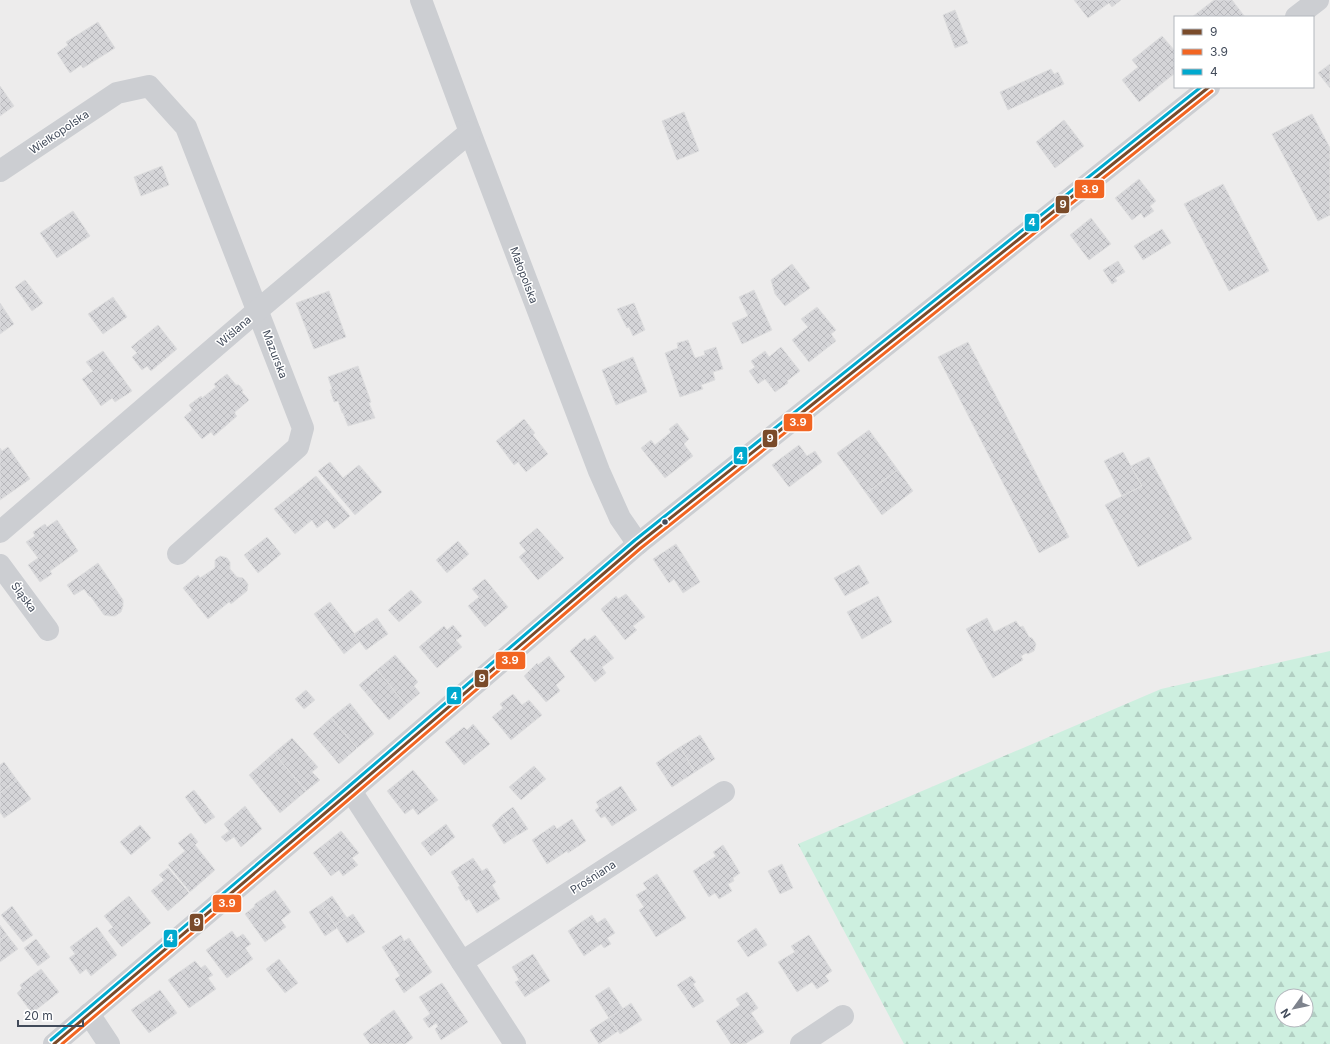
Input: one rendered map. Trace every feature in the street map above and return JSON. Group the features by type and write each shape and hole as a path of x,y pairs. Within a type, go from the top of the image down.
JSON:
{"street":[{"name":"Małopolska","path":"422,0 470,132 599,471 620,518 638,544"},
{"path":"1297,16 1318,0"},
{"name":"Mazurska","path":"117,93 149,86 186,127 303,428 298,447 178,554"},
{"path":"54,1044 638,544 1208,88"},
{"name":"Wielkopolska","path":"0,171 117,93"},
{"name":"Wiślana","path":"0,532 258,310 470,132"},
{"name":"Śląska","path":"0,565 48,630"},
{"path":"351,791 515,1044"},
{"name":"Prośniana","path":"462,962 724,792"},
{"path":"89,1014 109,1044"},
{"path":"801,1044 843,1016"}],"green space":[{"path":"1330,651 1330,1044 904,1044 798,844 1161,689"}],"building":[{"path":"1074,0 1121,0 1112,7 1109,3 1088,18"},
{"path":"1214,0 1232,0 1244,16 1193,16"},
{"path":"955,10 968,43 955,48 943,15"},
{"path":"98,22 115,48 83,68 81,65 70,73 57,53 68,45 66,42"},
{"path":"1162,36 1174,50 1174,74 1139,102 1122,80 1138,67 1132,60"},
{"path":"1330,64 1330,88 1318,73"},
{"path":"1051,69 1054,74 1058,72 1064,84 1008,110 1000,92"},
{"path":"0,86 14,106 0,116"},
{"path":"684,112 699,151 677,160 662,121"},
{"path":"1312,114 1330,148 1330,215 1318,221 1272,134"},
{"path":"1064,120 1084,146 1055,168 1036,142"},
{"path":"162,166 169,185 141,196 134,177"},
{"path":"1139,179 1156,201 1150,206 1154,211 1144,218 1141,213 1132,220 1115,198"},
{"path":"1223,184 1269,271 1229,291 1184,204"},
{"path":"73,211 90,236 57,258 40,233"},
{"path":"1091,218 1111,244 1089,260 1070,235"},
{"path":"1162,229 1171,243 1143,260 1134,246"},
{"path":"1118,261 1125,272 1115,278 1117,281 1112,284 1103,270"},
{"path":"792,264 810,288 785,306 775,294 771,280"},
{"path":"25,280 43,303 32,311 15,287"},
{"path":"754,290 772,330 742,344 732,323 748,316 739,297"},
{"path":"329,291 346,337 314,349 296,303"},
{"path":"113,297 127,317 103,334 88,314"},
{"path":"0,303 14,324 0,334"},
{"path":"634,303 645,330 633,336 617,309"},
{"path":"817,307 836,330 831,334 836,341 809,362 792,340 808,327 801,319"},
{"path":"158,325 177,349 151,371 147,366 142,370 132,357 137,353 131,347"},
{"path":"688,340 695,358 705,355 704,351 716,347 723,369 713,372 715,380 701,385 703,389 680,397 665,353 678,348 677,343"},
{"path":"968,342 1069,537 1039,553 938,357"},
{"path":"781,347 800,371 787,381 788,383 775,392 765,379 758,384 749,371 755,367 751,361 765,351 769,357"},
{"path":"103,351 132,391 115,402 112,398 101,406 82,379 93,371 86,362"},
{"path":"633,357 647,392 616,405 602,370"},
{"path":"358,366 375,418 348,426 338,401 334,402 328,377"},
{"path":"227,374 236,385 239,385 243,390 242,392 249,400 235,412 237,416 214,436 211,432 202,439 184,417 192,410 189,405 201,396 202,398 216,387 214,384"},
{"path":"524,419 535,433 533,435 548,454 526,472 518,462 514,465 496,441"},
{"path":"677,423 689,439 684,444 693,456 665,478 641,448 651,440 655,445 671,432 669,429"},
{"path":"869,430 898,470 866,493 837,453"},
{"path":"799,445 807,456 815,451 822,462 789,487 772,465"},
{"path":"8,447 30,479 0,500 0,448 2,451"},
{"path":"1123,452 1142,486 1122,496 1104,461"},
{"path":"1149,457 1192,539 1138,567 1105,505 1142,486 1131,466"},
{"path":"330,462 343,478 359,465 382,492 355,515 318,471"},
{"path":"898,470 913,491 882,515 866,493"},
{"path":"316,476 350,516 334,529 327,520 317,528 312,520 295,534 274,509"},
{"path":"57,520 78,551 50,571 52,574 40,582 28,565 38,558 26,542 35,536 33,532 45,524 47,527"},
{"path":"537,528 564,558 538,580 519,557 526,551 519,543"},
{"path":"267,537 281,554 258,573 244,555"},
{"path":"458,541 469,554 447,573 436,560"},
{"path":"676,544 700,582 683,593 674,579 669,583 653,559"},
{"path":"220,556 227,558 230,562 230,569 237,577 243,578 248,584 247,591 231,604 229,602 208,619 183,588 198,575 200,578 215,568 215,560"},
{"path":"98,563 123,600 121,612 115,616 104,615 84,589 74,595 67,585"},
{"path":"859,565 869,583 845,596 834,578"},
{"path":"485,579 508,607 485,627 468,606 479,597 472,589"},
{"path":"411,590 422,602 399,622 388,610"},
{"path":"626,594 645,617 633,626 637,630 625,640 601,609 616,596 618,599"},
{"path":"878,596 892,622 862,639 847,612"},
{"path":"330,602 360,641 344,654 314,614"},
{"path":"377,618 388,634 366,650 354,634"},
{"path":"987,618 994,632 1016,621 1020,627 1023,626 1029,637 1032,638 1036,644 1034,651 1021,656 1023,660 993,678 966,629"},
{"path":"453,625 462,636 456,640 462,647 437,668 419,647 444,626 447,630"},
{"path":"595,635 614,658 602,667 606,673 595,682 570,651 585,638 587,641"},
{"path":"395,655 418,682 414,686 420,693 406,705 377,670"},
{"path":"549,656 565,677 556,685 560,691 546,702 524,676 537,663 538,665"},
{"path":"377,670 406,705 389,720 359,685"},
{"path":"306,690 315,700 304,709 295,699"},
{"path":"513,694 522,705 529,700 542,715 511,740 492,717 503,708 500,704"},
{"path":"350,703 374,734 357,748 331,718"},
{"path":"331,718 357,748 339,764 313,734"},
{"path":"473,724 490,744 464,765 445,742 464,727 467,730"},
{"path":"700,735 715,759 695,772 680,747"},
{"path":"292,738 318,767 312,772 320,780 306,791 274,753"},
{"path":"680,747 695,772 672,787 656,763"},
{"path":"274,753 306,791 280,813 249,775"},
{"path":"4,762 17,780 0,793 0,765"},
{"path":"534,766 546,779 521,800 509,787"},
{"path":"413,770 438,800 418,815 413,808 405,814 387,791"},
{"path":"17,780 31,799 4,818 0,812 0,793"},
{"path":"621,786 637,810 612,826 605,816 601,818 595,810 599,807 596,802"},
{"path":"194,790 215,817 205,824 185,797"},
{"path":"245,806 262,829 241,847 234,837 226,842 221,837 229,831 224,824"},
{"path":"513,807 528,829 516,836 502,815"},
{"path":"502,815 516,836 504,844 492,825"},
{"path":"572,819 586,841 547,864 532,840 554,825 557,829"},
{"path":"446,824 455,837 431,856 421,843"},
{"path":"140,825 151,838 131,855 120,842"},
{"path":"341,831 359,853 352,858 358,865 343,876 339,870 331,876 313,853"},
{"path":"191,833 198,842 195,845 215,870 190,892 168,865 185,851 178,843"},
{"path":"723,845 740,873 733,878 734,881 728,884 732,891 719,899 715,893 709,897 693,871 716,856 713,852"},
{"path":"473,858 482,871 487,868 496,882 492,885 500,899 477,913 469,899 466,901 458,887 460,886 451,872"},
{"path":"782,864 793,888 780,894 768,871"},
{"path":"168,868 189,893 168,911 151,891 164,880 159,875"},
{"path":"657,874 686,918 656,937 639,910 644,907 636,895 647,889 643,883"},
{"path":"275,890 291,912 281,920 286,927 265,942 245,914 254,907 255,904"},
{"path":"129,896 151,923 122,947 108,931 113,927 104,916"},
{"path":"332,896 347,918 335,925 321,904"},
{"path":"321,904 337,928 325,936 309,912"},
{"path":"12,906 33,935 23,942 1,915"},
{"path":"353,914 365,932 347,943 335,925"},
{"path":"592,915 597,923 605,918 615,933 607,938 611,944 604,948 601,944 584,956 568,931"},
{"path":"0,925 7,935 0,940"},
{"path":"97,927 117,955 91,976 86,969 80,974 69,958 75,954 70,947"},
{"path":"756,928 767,945 748,957 737,941"},
{"path":"232,931 237,938 243,934 251,944 245,948 253,959 227,978 206,950"},
{"path":"7,935 18,949 0,962 0,940"},
{"path":"401,935 404,941 409,938 432,972 404,993 395,979 400,976 382,947"},
{"path":"809,935 832,971 825,976 829,981 817,989 812,982 797,992 778,962 795,952 791,946"},
{"path":"36,939 50,957 38,966 24,948"},
{"path":"533,954 550,981 525,997 515,982 519,980 512,967"},
{"path":"279,959 298,983 285,993 266,969"},
{"path":"195,961 201,968 205,965 213,975 208,978 216,989 189,1008 168,980"},
{"path":"41,969 59,992 32,1013 17,993 22,988 20,985"},
{"path":"691,976 696,982 693,984 704,1001 693,1008 677,985"},
{"path":"442,983 468,1022 441,1040 435,1029 438,1026 436,1023 429,1028 423,1019 430,1014 419,997"},
{"path":"609,987 623,1009 609,1018 595,996"},
{"path":"160,990 177,1013 149,1033 131,1010"},
{"path":"747,992 758,1008 751,1013 764,1032 745,1044 731,1044 716,1021 740,1005 736,999"},
{"path":"631,1003 642,1020 620,1034 609,1018"},
{"path":"394,1010 413,1038 405,1044 370,1044 363,1034"},
{"path":"609,1018 618,1031 599,1044 590,1030"}],"transit line":[{"name":"4","path":"51,1040 635,540 1200,88"},
{"name":"9","path":"54,1044 638,544 1208,88"},
{"name":"3.9","path":"62,1044 641,548 1212,91"}]}
